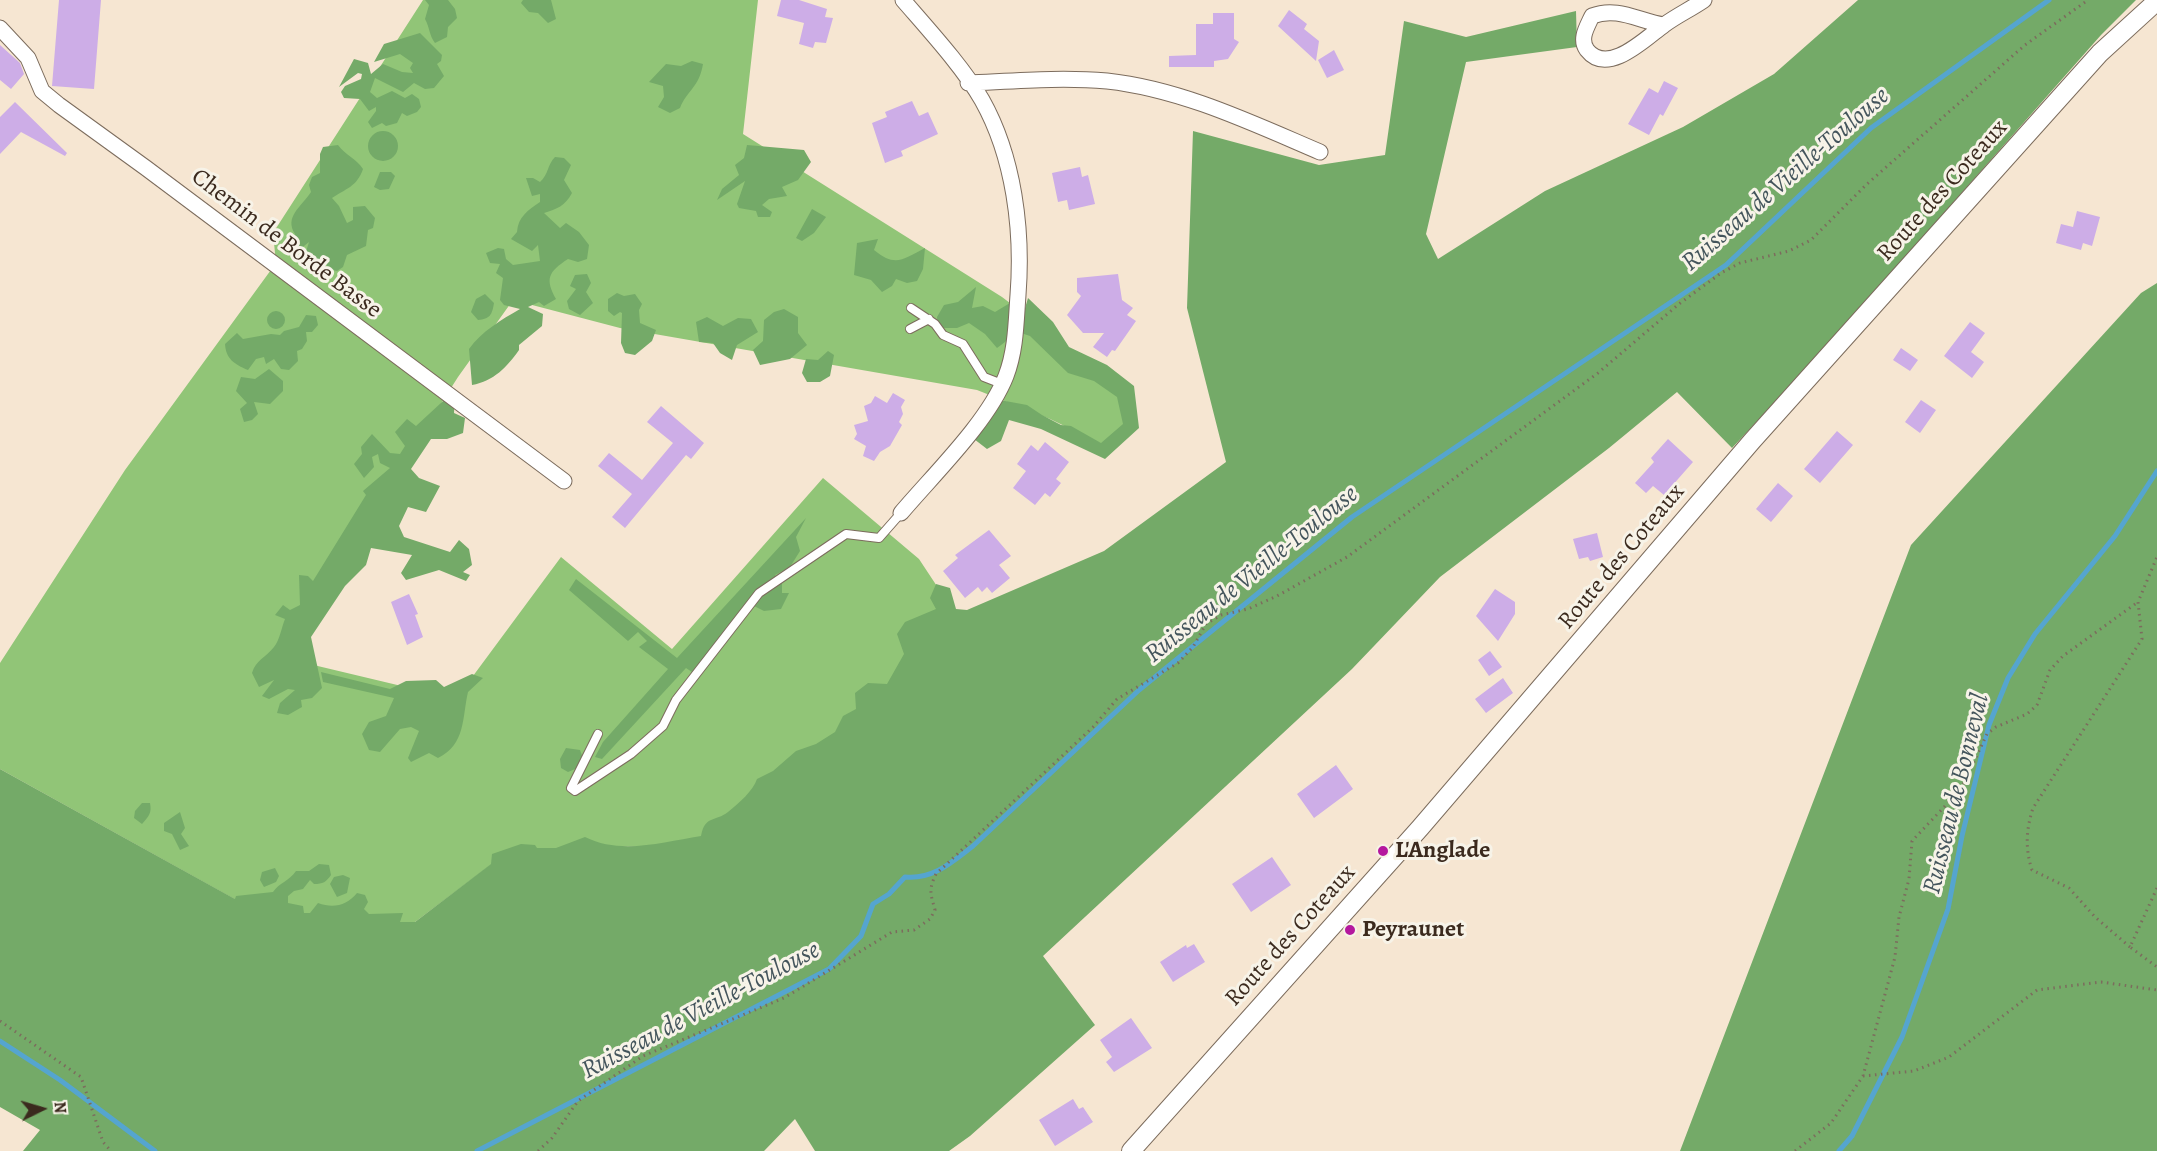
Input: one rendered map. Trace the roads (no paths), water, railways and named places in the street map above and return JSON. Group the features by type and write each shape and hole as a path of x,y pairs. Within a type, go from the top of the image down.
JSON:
{"street":[{"path":"902,513 978,422 1002,384 1014,345 1020,264 1019,230 1011,184 999,141 981,100 903,0"},
{"path":"1664,25 1620,12 1604,11 1592,15 1584,33 1584,46 1592,56 1602,59 1618,56 1636,48 1664,25 1704,0"},
{"name":"Route des Coteaux","path":"1131,1151 1434,811 1760,432 2100,52 2157,1"},
{"name":"Chemin de Borde Basse","path":"0,28 28,58 42,91 59,105 564,481"},
{"path":"968,83 1107,81 1227,111 1320,152"}],"lane":[{"path":"910,308 929,319 942,335 963,344 984,377 1002,384"},
{"path":"910,329 929,319"},
{"path":"598,734 571,788 575,791 631,754 663,726 676,700 759,593 846,534 879,538 902,513"}],"waterway":[{"name":"Ruisseau de Vieille-Toulouse","path":"477,1151 829,969 861,936 873,904 889,894 905,877 924,876 942,869 973,846 1139,690 1352,517 1726,265 1871,128 2049,0"},
{"name":"Ruisseau de Bonneval","path":"1839,1151 1852,1136 1902,1037 1948,909 1962,836 1989,725 2008,678 2035,634 2115,536 2157,471"},
{"path":"0,1041 60,1080 155,1151"}],"place":[{"name":"L'Anglade","path":"1383,851"},
{"name":"Peyraunet","path":"1350,930"}]}
